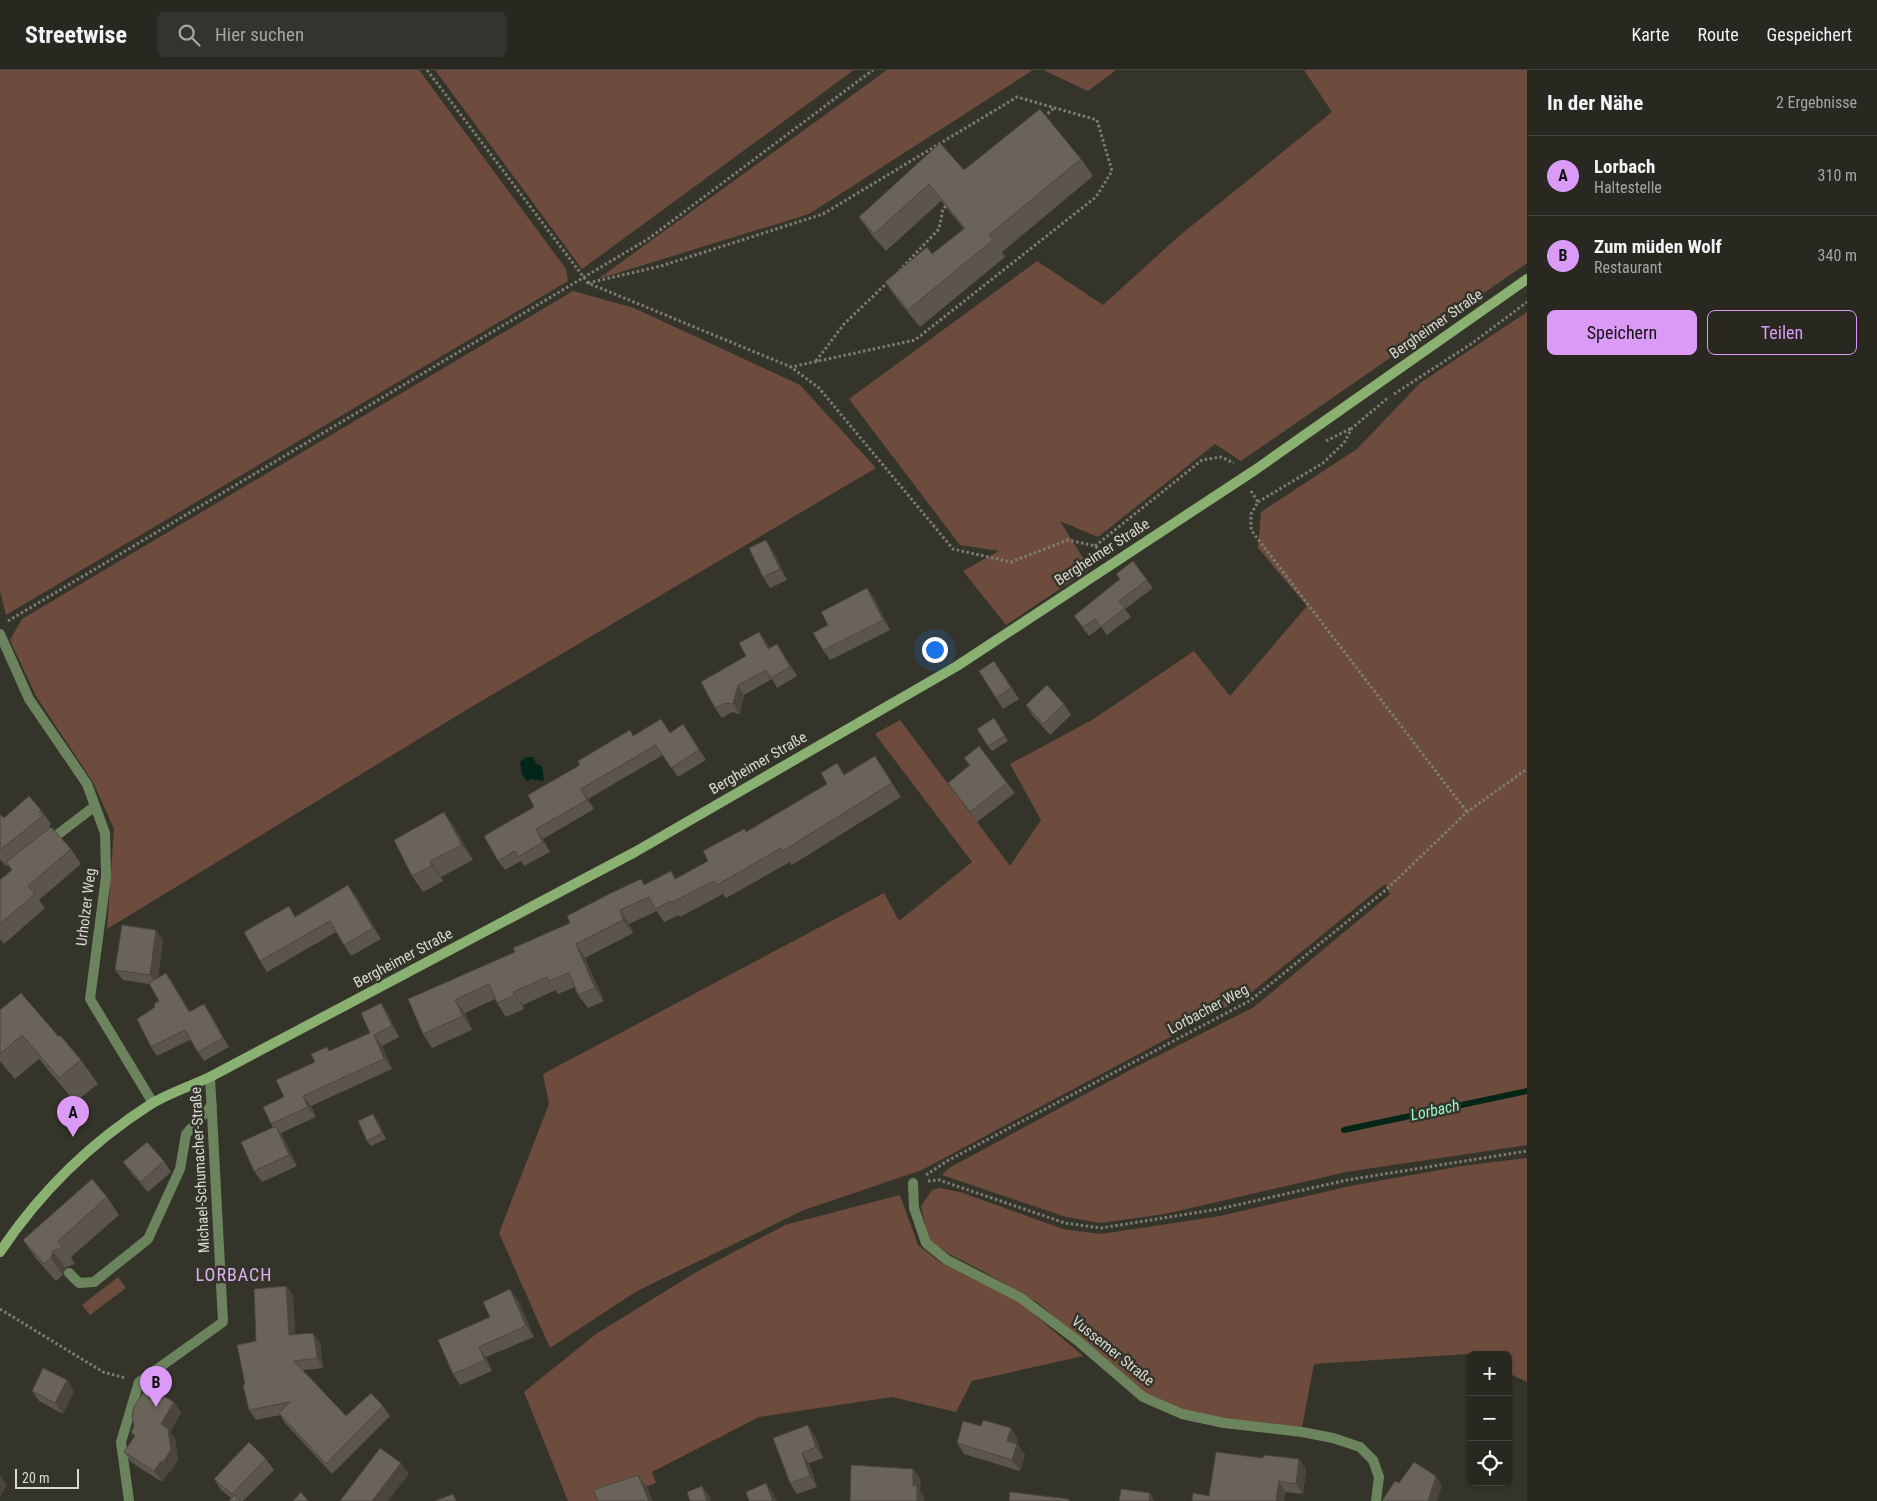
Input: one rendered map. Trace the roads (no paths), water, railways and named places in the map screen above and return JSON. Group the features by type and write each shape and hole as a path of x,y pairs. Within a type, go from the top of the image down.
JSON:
{"street":[{"name":"Bergheimer Straße","path":"0,1252 21,1221 54,1182 91,1147 153,1103 210,1077 635,852 957,666 1255,470 1527,279"},
{"name":"Urholzer Weg","path":"0,634 29,699 86,784 105,833 106,877 90,999 153,1103"},
{"path":"36,852 95,806"},
{"name":"Michael-Schumacher-Straße","path":"129,1501 122,1442 139,1382 223,1322 210,1077"},
{"path":"69,1273 79,1283 94,1282 148,1239 180,1169 186,1134 212,1105"},
{"name":"Vussemer Straße","path":"913,1183 914,1208 926,1242 947,1260 1021,1298 1078,1341 1143,1397 1182,1414 1224,1423 1302,1432 1333,1438 1360,1447 1373,1460 1379,1477 1376,1501"}],"waterway":[{"name":"Lorbach","path":"1344,1130 1527,1091"}],"place":[{"name":"Lorbach","path":"73,1137"},
{"name":"Zum müden Wolf","path":"156,1407"}],"district":[{"name":"LORBACH","path":"234,1274"}]}
